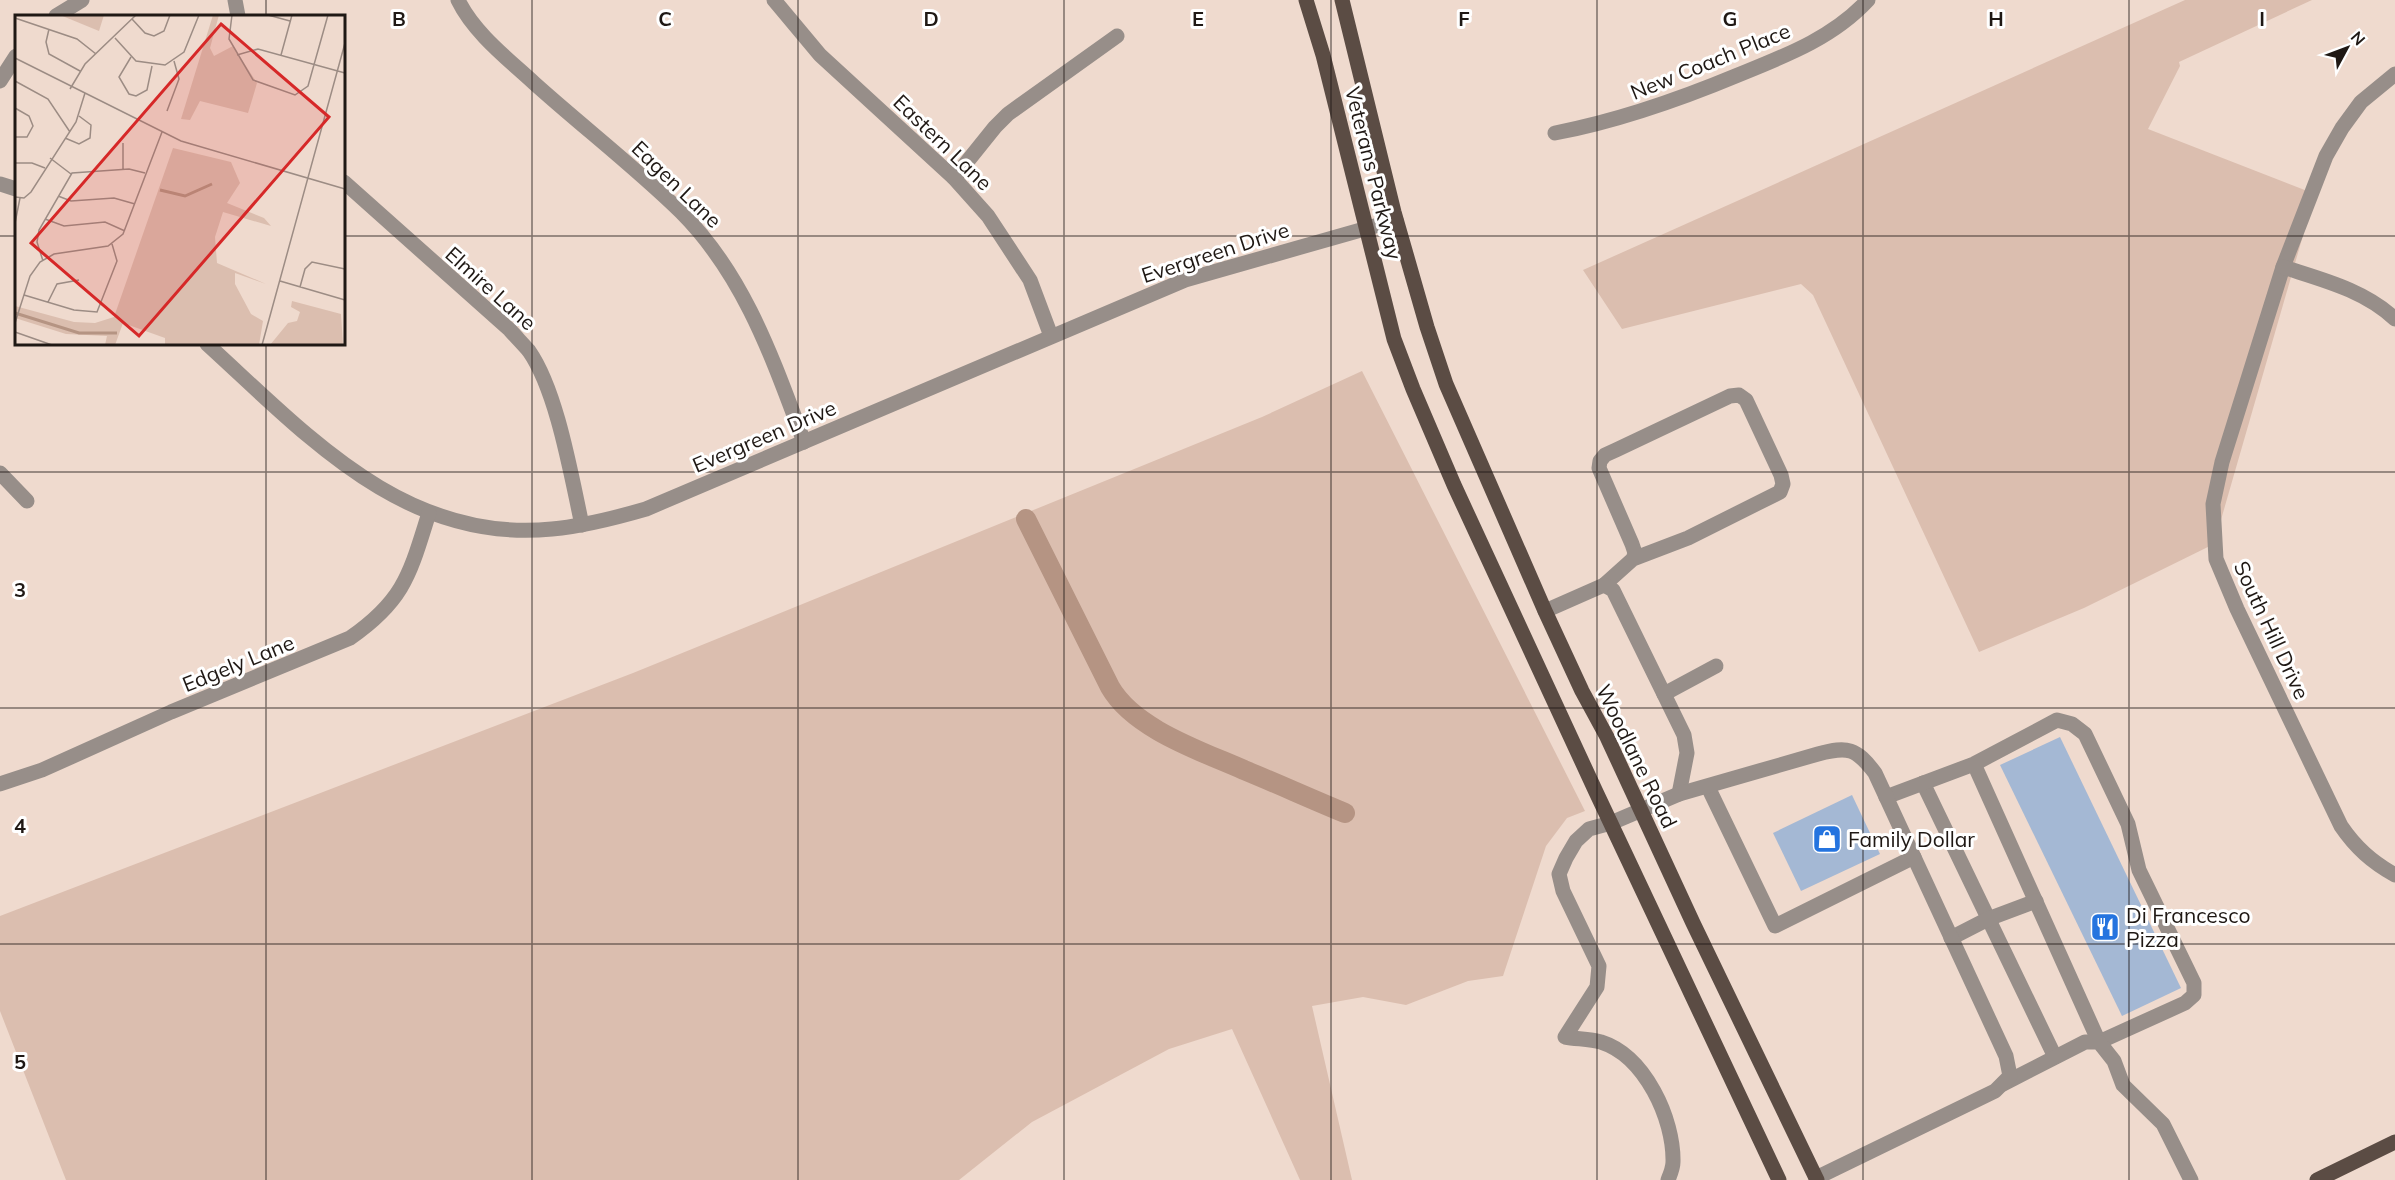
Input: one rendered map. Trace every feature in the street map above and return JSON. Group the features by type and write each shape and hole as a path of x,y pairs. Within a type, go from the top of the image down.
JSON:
{"main road":[{"name":"Veterans Parkway","path":"1306,0 1323,55 1368,227 1380,285 1401,357 1454,485 1611,823"},
{"name":"Veterans Parkway","path":"1342,0 1396,220 1433,344"},
{"name":"Woodlane Road","path":"1433,344 1468,439 1545,611 1816,1179"},
{"path":"1611,823 1779,1180"},
{"path":"2317,1180 2395,1142"}],"street":[{"path":"58,15 82,0"},
{"path":"235,0 238,15"},
{"name":"Eagen Lane","path":"458,0 476,26 513,65 680,211 717,254 733,276 765,339 804,442"},
{"name":"Eastern Lane","path":"774,0 820,55 954,178 988,216 1030,280 1051,336"},
{"name":"New Coach Place","path":"1555,133 1642,111 1779,59 1825,35 1868,0"},
{"path":"954,178 1008,114 1117,36"},
{"path":"0,81 15,58"},
{"name":"South Hill Drive","path":"2395,74 2361,102 2337,137 2317,177 2283,267 2222,462 2213,504 2216,559 2237,609 2341,826 2354,846 2395,875"},
{"name":"Elmire Lane","path":"345,183 424,256 510,330 529,351 542,375 553,409 571,473 582,525"},
{"path":"0,184 15,189"},
{"name":"Evergreen Drive","path":"208,345 336,460 393,497 429,513 488,526 519,530 551,529 582,525 646,509 1185,280 1396,220"},
{"path":"2283,267 2342,286 2379,304 2395,318"},
{"path":"1545,611 1604,585 1633,559 1688,538 1780,492 1783,484 1781,475 1746,400 1739,395 1730,396 1605,455 1600,461 1599,468 1635,553 1633,559"},
{"path":"0,473 27,501"},
{"name":"Edgely Lane","path":"0,784 42,770 171,712 350,638 370,624 401,589 410,570 429,513"},
{"path":"1604,585 1613,590 1684,735 1687,753 1679,794"},
{"path":"1664,694 1716,666"},
{"path":"1886,797 1974,764 2056,720 2072,724 2085,734 2128,824 2139,870 2194,983 2194,995 2184,1003 2099,1042 2085,1042 2001,1085"},
{"path":"1668,1180 1673,1164 1670,1138 1665,1113 1652,1086 1634,1064 1602,1042 1565,1037 1597,987 1599,966 1563,891 1559,874 1576,841 1589,829 1611,823 1679,794 1818,754 1848,750 1862,756 1875,773 2006,1056 2010,1076 1995,1091 1816,1179"},
{"path":"1974,764 2099,1042 2114,1061 2123,1085 2163,1124 2191,1180"},
{"path":"1923,783 2055,1057"},
{"path":"1708,787 1775,926 1914,858"},
{"path":"1951,938 2036,901"}],"shaded area":[{"path":"2185,0 2312,0 2179,62 2180,66 2148,129 2315,194 2214,544 2084,608 1979,652 1813,295 1801,284 1622,329 1583,270"},
{"path":"1362,371 1585,811 1567,818 1546,846 1503,976 1468,981 1406,1005 1363,997 1312,1006 1352,1180 1300,1180 1232,1029 1169,1049 1032,1122 959,1180 66,1180 0,1011 0,916 633,673 1262,417"}],"building":[{"path":"2060,737 2181,988 2122,1016 2000,765"},
{"path":"1852,795 1880,854 1801,891 1773,833"}],"waterway":[{"path":"1026,519 1110,687 1135,715 1152,727 1189,746 1345,813"}],"place":[{"name":"Family Dollar","path":"1827,839"},
{"name":"Di Francesco Pizza","path":"2105,927"}]}
